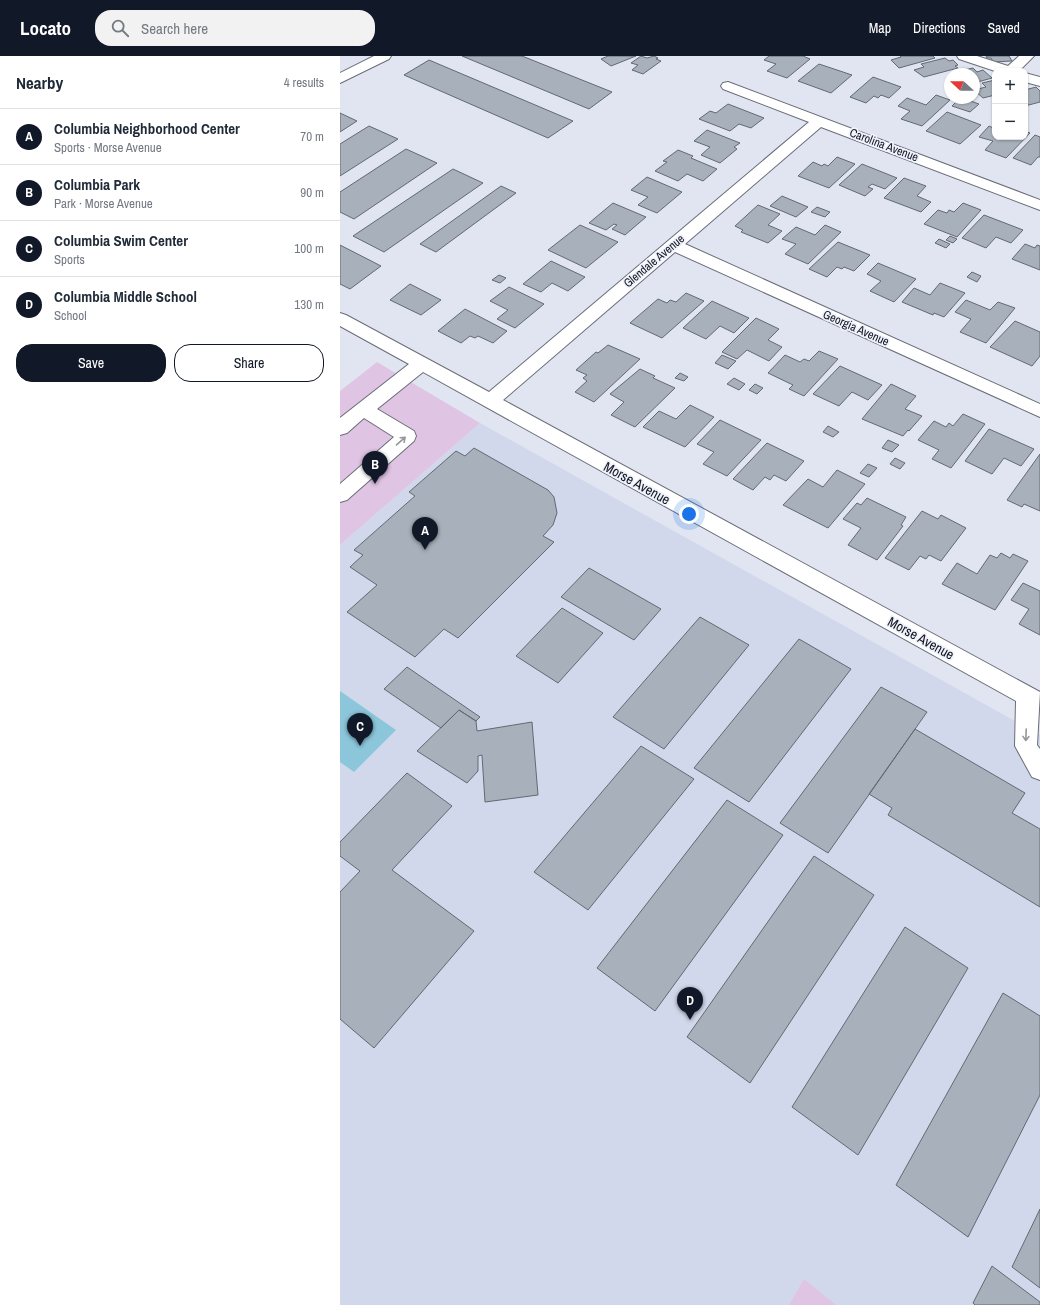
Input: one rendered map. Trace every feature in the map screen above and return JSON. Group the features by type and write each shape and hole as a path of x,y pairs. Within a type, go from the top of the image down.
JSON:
{"street":[{"path":"340,80 384,56"},
{"path":"964,56 1001,68"},
{"path":"1013,68 1027,56"},
{"path":"1028,78 1040,82"},
{"name":"Carolina Avenue","path":"728,86 1040,205"},
{"name":"Glendale Avenue","path":"490,402 819,121"},
{"name":"Georgia Avenue","path":"673,245 1040,411"},
{"name":"Morse Avenue","path":"340,319 1033,699"},
{"path":"340,428 421,364"},
{"path":"340,495 407,436 363,409"},
{"path":"1033,699 1026,746 1040,770"}],"shaded area":[{"path":"377,362 480,423 340,545 340,391"},
{"path":"480,423 1040,735 1040,1305 340,1305 340,545"},
{"path":"804,1279 836,1305 789,1305"}],"water":[{"path":"340,691 396,730 354,772 340,762"}],"building":[{"path":"462,56 522,56 612,92 589,109"},
{"path":"608,56 636,56 611,66 601,59"},
{"path":"641,56 647,58 654,56 658,58 656,59 661,61 643,74 632,70 638,65 631,63"},
{"path":"769,56 803,56 810,59 787,78 767,71 776,64 764,60"},
{"path":"900,56 933,56 935,58 899,68 891,60 901,57"},
{"path":"986,56 1009,56 1012,61 993,62 991,58 987,58"},
{"path":"945,58 949,61 953,60 958,65 955,66 958,68 944,68 944,72 924,77 914,70 924,67 921,64"},
{"path":"429,60 573,121 548,138 404,75"},
{"path":"819,64 852,75 831,93 798,81"},
{"path":"983,70 992,78 980,81 980,71"},
{"path":"873,77 901,87 889,98 881,95 878,98 874,96 866,103 850,97"},
{"path":"992,81 992,96 983,98 980,95 980,88 986,87 982,83"},
{"path":"1036,87 1040,91 1040,102 1028,105 1028,89"},
{"path":"936,95 944,98 944,104 946,104 922,126 901,119 910,111 898,106 907,98 926,105"},
{"path":"728,104 764,118 751,128 739,124 730,131 699,119 710,111 716,113"},
{"path":"954,104 979,104 970,112 952,106"},
{"path":"947,112 981,125 960,144 926,131"},
{"path":"340,113 357,121 340,132"},
{"path":"369,126 398,139 340,176 340,144"},
{"path":"989,126 992,128 992,140 1023,140 1006,158 985,150 993,141 979,137"},
{"path":"707,130 740,143 734,147 737,149 720,163 701,155 710,147 694,141"},
{"path":"1035,135 1040,137 1040,157 1038,157 1031,165 1013,158"},
{"path":"406,149 437,163 354,219 340,212 340,192"},
{"path":"678,150 693,156 691,158 717,169 703,181 687,174 678,181 655,171 667,162 663,161"},
{"path":"837,157 855,164 829,188 798,176 813,162 822,166 824,164 828,166"},
{"path":"862,164 897,178 885,189 872,184 868,187 873,189 865,196 839,185"},
{"path":"453,169 483,183 384,252 353,236"},
{"path":"647,177 682,192 657,213 638,205 648,197 631,190"},
{"path":"904,178 926,186 917,196 931,202 921,212 884,198"},
{"path":"501,186 516,193 436,252 420,244"},
{"path":"782,196 808,207 796,217 770,206"},
{"path":"613,203 646,217 625,235 612,229 617,225 614,224 606,230 589,223"},
{"path":"963,203 981,210 957,237 924,224 938,210 947,213 949,210 954,212"},
{"path":"758,205 780,214 768,225 782,231 768,243 741,232 743,230 735,226"},
{"path":"817,207 830,212 825,217 811,212"},
{"path":"984,215 1023,230 1011,243 996,237 986,248 962,238"},
{"path":"580,225 618,242 586,268 548,250"},
{"path":"825,225 841,232 808,264 785,254 796,244 782,239 796,227 815,235"},
{"path":"950,236 957,239 953,243 946,240"},
{"path":"939,239 950,244 946,248 935,243"},
{"path":"838,242 870,255 854,271 844,267 842,269 837,267 827,277 809,269"},
{"path":"1025,244 1035,248 1037,245 1040,246 1040,270 1012,259"},
{"path":"340,245 381,266 350,289 340,284"},
{"path":"551,261 585,277 568,291 552,283 541,292 523,284"},
{"path":"878,263 916,279 894,302 870,291 881,281 867,274"},
{"path":"972,272 981,276 977,282 967,277"},
{"path":"499,275 506,278 500,283 492,280"},
{"path":"940,283 965,293 944,317 934,313 933,315 902,302 914,288 930,295"},
{"path":"410,284 441,300 421,315 390,300"},
{"path":"509,287 544,304 515,328 497,319 508,310 490,301"},
{"path":"686,293 704,301 662,338 630,323 658,299 667,303 670,300 676,302"},
{"path":"966,300 990,310 998,302 1015,308 986,343 960,332 971,319 955,312"},
{"path":"712,301 749,318 734,333 720,326 706,339 683,328"},
{"path":"465,309 507,331 493,343 478,336 475,338 470,336 461,343 438,331"},
{"path":"756,318 779,329 768,340 782,347 769,361 747,350 737,359 722,352"},
{"path":"1015,321 1040,332 1040,356 1032,366 990,347"},
{"path":"608,345 640,359 594,402 575,392 587,381 583,378 587,375 576,370 596,352 598,353"},
{"path":"819,351 838,359 804,396 789,389 793,385 768,373 785,355 800,362 804,359 809,361"},
{"path":"722,355 736,361 728,369 715,363"},
{"path":"840,366 882,385 868,400 852,392 839,406 813,394"},
{"path":"640,369 655,376 653,378 675,388 635,427 611,415 624,402 610,394"},
{"path":"680,373 688,377 684,381 675,378"},
{"path":"734,378 745,384 739,390 727,384"},
{"path":"755,384 763,388 757,394 749,390"},
{"path":"891,384 916,396 905,409 922,416 903,436 862,419"},
{"path":"690,405 714,417 685,447 643,427 659,411 676,419"},
{"path":"963,414 985,424 951,468 932,459 939,450 918,440 934,421 946,427 949,423 953,426"},
{"path":"720,420 761,440 727,476 703,464 714,452 697,444"},
{"path":"828,426 839,432 833,437 823,432"},
{"path":"989,429 1034,449 1021,466 1004,458 992,474 965,461"},
{"path":"888,440 899,445 892,452 882,448"},
{"path":"767,443 804,461 786,481 774,475 770,480 765,477 753,490 733,479"},
{"path":"474,448 548,490 554,497 557,513 553,525 543,536 554,542 458,638 444,629 415,657 347,612 377,585 350,567 363,555 354,550 415,496 409,492 456,451 465,456"},
{"path":"1040,454 1040,511 1024,504 1022,507 1007,500"},
{"path":"895,458 905,463 900,469 890,464"},
{"path":"868,464 877,468 869,477 860,473"},
{"path":"837,470 865,484 828,528 783,505 808,479 823,487"},
{"path":"867,498 906,517 901,525 903,526 877,560 848,545 861,528 843,519 857,503 861,505"},
{"path":"922,511 938,519 941,515 966,528 941,561 929,555 926,559 920,556 909,570 885,558"},
{"path":"1001,553 1010,558 1013,554 1028,561 995,610 942,584 957,563 977,574 990,555 997,558"},
{"path":"589,568 661,609 634,640 561,597"},
{"path":"1023,583 1040,591 1040,635 1019,624 1029,609 1011,600"},
{"path":"562,608 603,633 558,683 516,656"},
{"path":"700,617 749,645 664,749 613,717"},
{"path":"799,639 851,669 749,802 694,768"},
{"path":"407,667 480,717 476,721 459,710 441,728 384,689"},
{"path":"881,687 927,712 828,853 780,823"},
{"path":"459,710 476,721 477,731 532,722 538,795 485,802 482,755 478,756 478,771 467,783 417,751"},
{"path":"915,729 1025,793 1012,813 1040,829 1040,907 888,815 892,808 869,794"},
{"path":"641,746 694,779 588,910 534,872"},
{"path":"407,773 452,806 392,870 474,931 374,1048 340,1019 340,892 360,871 340,856 340,842"},
{"path":"727,800 783,835 655,1011 597,968"},
{"path":"814,856 874,895 750,1083 687,1037"},
{"path":"905,927 968,968 858,1155 792,1107"},
{"path":"1003,993 1040,1016 1040,1095 968,1237 896,1185"},
{"path":"1040,1209 1040,1288 1012,1267"},
{"path":"992,1266 1040,1302 1040,1305 975,1305 973,1303"}],"place":[{"name":"Columbia Park","path":"375,484"},
{"name":"Columbia Neighborhood Center","path":"425,550"},
{"name":"Columbia Swim Center","path":"360,746"},
{"name":"Columbia Middle School","path":"690,1020"}]}
